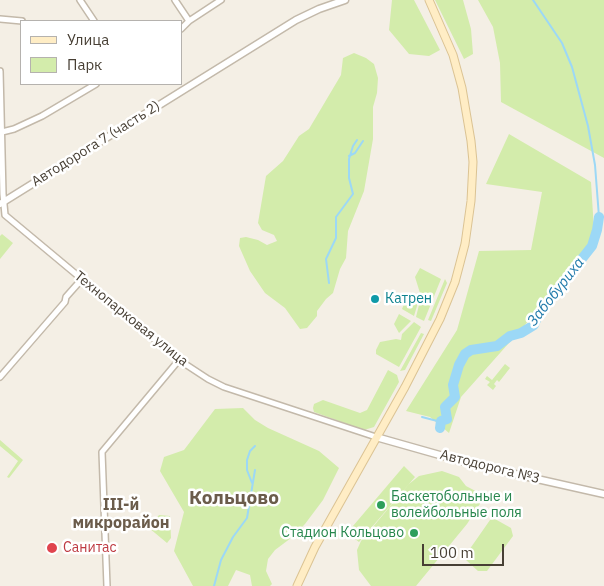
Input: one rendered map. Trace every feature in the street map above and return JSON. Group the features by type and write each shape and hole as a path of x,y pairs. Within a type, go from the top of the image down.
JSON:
{"main road":[{"path":"297,586 315,547 440,320 456,282 465,244 471,201 473,162 471,141 462,88 452,55 429,0"}],"street":[{"path":"80,0 93,20"},
{"path":"175,0 189,20"},
{"path":"182,28 189,20 221,0"},
{"name":"Автодорога 7 (часть 2)","path":"2,203 296,20 319,9 346,0"},
{"path":"0,19 20,21"},
{"name":"Технопарковая улица","path":"0,71 2,203 5,215 179,360 224,387 376,437"},
{"path":"2,132 14,129 42,116 94,85"},
{"path":"0,377 65,302 66,297 82,279"},
{"path":"107,586 102,452 179,360"},
{"name":"Автодорога №3","path":"376,437 476,465 604,494"}],"green space":[{"path":"392,0 414,0 440,50 429,56 409,54 389,30"},
{"path":"435,0 463,0 471,29 473,54 464,59"},
{"path":"478,0 604,0 604,158 501,102 500,63 493,27"},
{"path":"354,53 374,64 378,78 377,93 373,107 373,139 364,191 348,231 346,258 340,269 333,293 317,311 317,316 307,328 300,329 285,308 265,293 250,271 239,246 240,238 246,237 258,240 267,245 277,241 274,235 262,230 258,223 266,176 283,161 299,136 309,129 341,75 343,58"},
{"path":"509,134 591,182 595,246 461,397 449,433 430,417 406,411 457,330 479,251 531,250 542,192 486,184"},
{"path":"2,234 13,243 0,259 0,236"},
{"path":"420,268 441,279 424,321 416,317 420,301 425,297 420,293 415,277"},
{"path":"445,279 447,283 431,321 428,320"},
{"path":"418,299 414,316 402,309 406,300"},
{"path":"399,314 411,321 399,333 394,324"},
{"path":"414,322 421,327 399,367 376,354 380,342 401,340 402,334"},
{"path":"421,333 424,334 405,370 400,371"},
{"path":"505,364 510,368 499,382 497,380 493,390 487,385 490,382 485,379 487,376 492,380"},
{"path":"388,370 397,375 399,382 374,427 364,430 314,412 314,404 323,400 360,413 367,410"},
{"path":"243,408 255,420 268,428 319,451 339,468 323,500 305,524 275,550 268,559 266,571 272,584 270,586 252,586 250,575 236,570 228,586 193,586 174,551 184,512 160,471 164,457 184,450 215,409"},
{"path":"0,440 23,460 9,478 7,477 18,461 0,446"},
{"name":"Баскетобольные и волейбольные поля","path":"404,466 415,477 359,542 347,533"},
{"name":"Стадион Кольцово","path":"442,471 459,477 466,486 485,496 467,524 416,586 371,586 359,570 357,550 361,541 409,484 419,476"},
{"path":"159,515 170,516 171,538 167,543 149,528"},
{"path":"495,519 511,528 513,536 487,571 478,571 466,560 467,553 490,520"}],"waterway":[{"name":"Забобуриха","path":"533,0 562,43 572,67 588,126 595,165 599,217 604,217"},
{"path":"329,283 326,259 336,238 336,217 353,194 349,178 349,159 357,140"},
{"path":"349,156 355,153 363,141"},
{"name":"Забобуриха","path":"440,428 441,421 447,419 445,407 455,397 453,385 459,365 465,354 471,350 497,346 510,336 521,333 534,325 538,315 592,246 599,217"},
{"path":"422,417 441,422"},
{"path":"252,483 247,470 247,460 250,451 255,446"},
{"name":"Забобуриха","path":"214,586 221,560 233,537 247,518 255,470"}],"place":[{"name":"Катрен","path":"375,299"},
{"name":"Баскетобольные и волейбольные поля","path":"381,505"},
{"name":"Стадион Кольцово","path":"414,533"},
{"name":"Санитас","path":"52,548"}],"district":[{"name":"Кольцово","path":"234,499"},
{"name":"III-й микрорайон","path":"121,514"}]}
